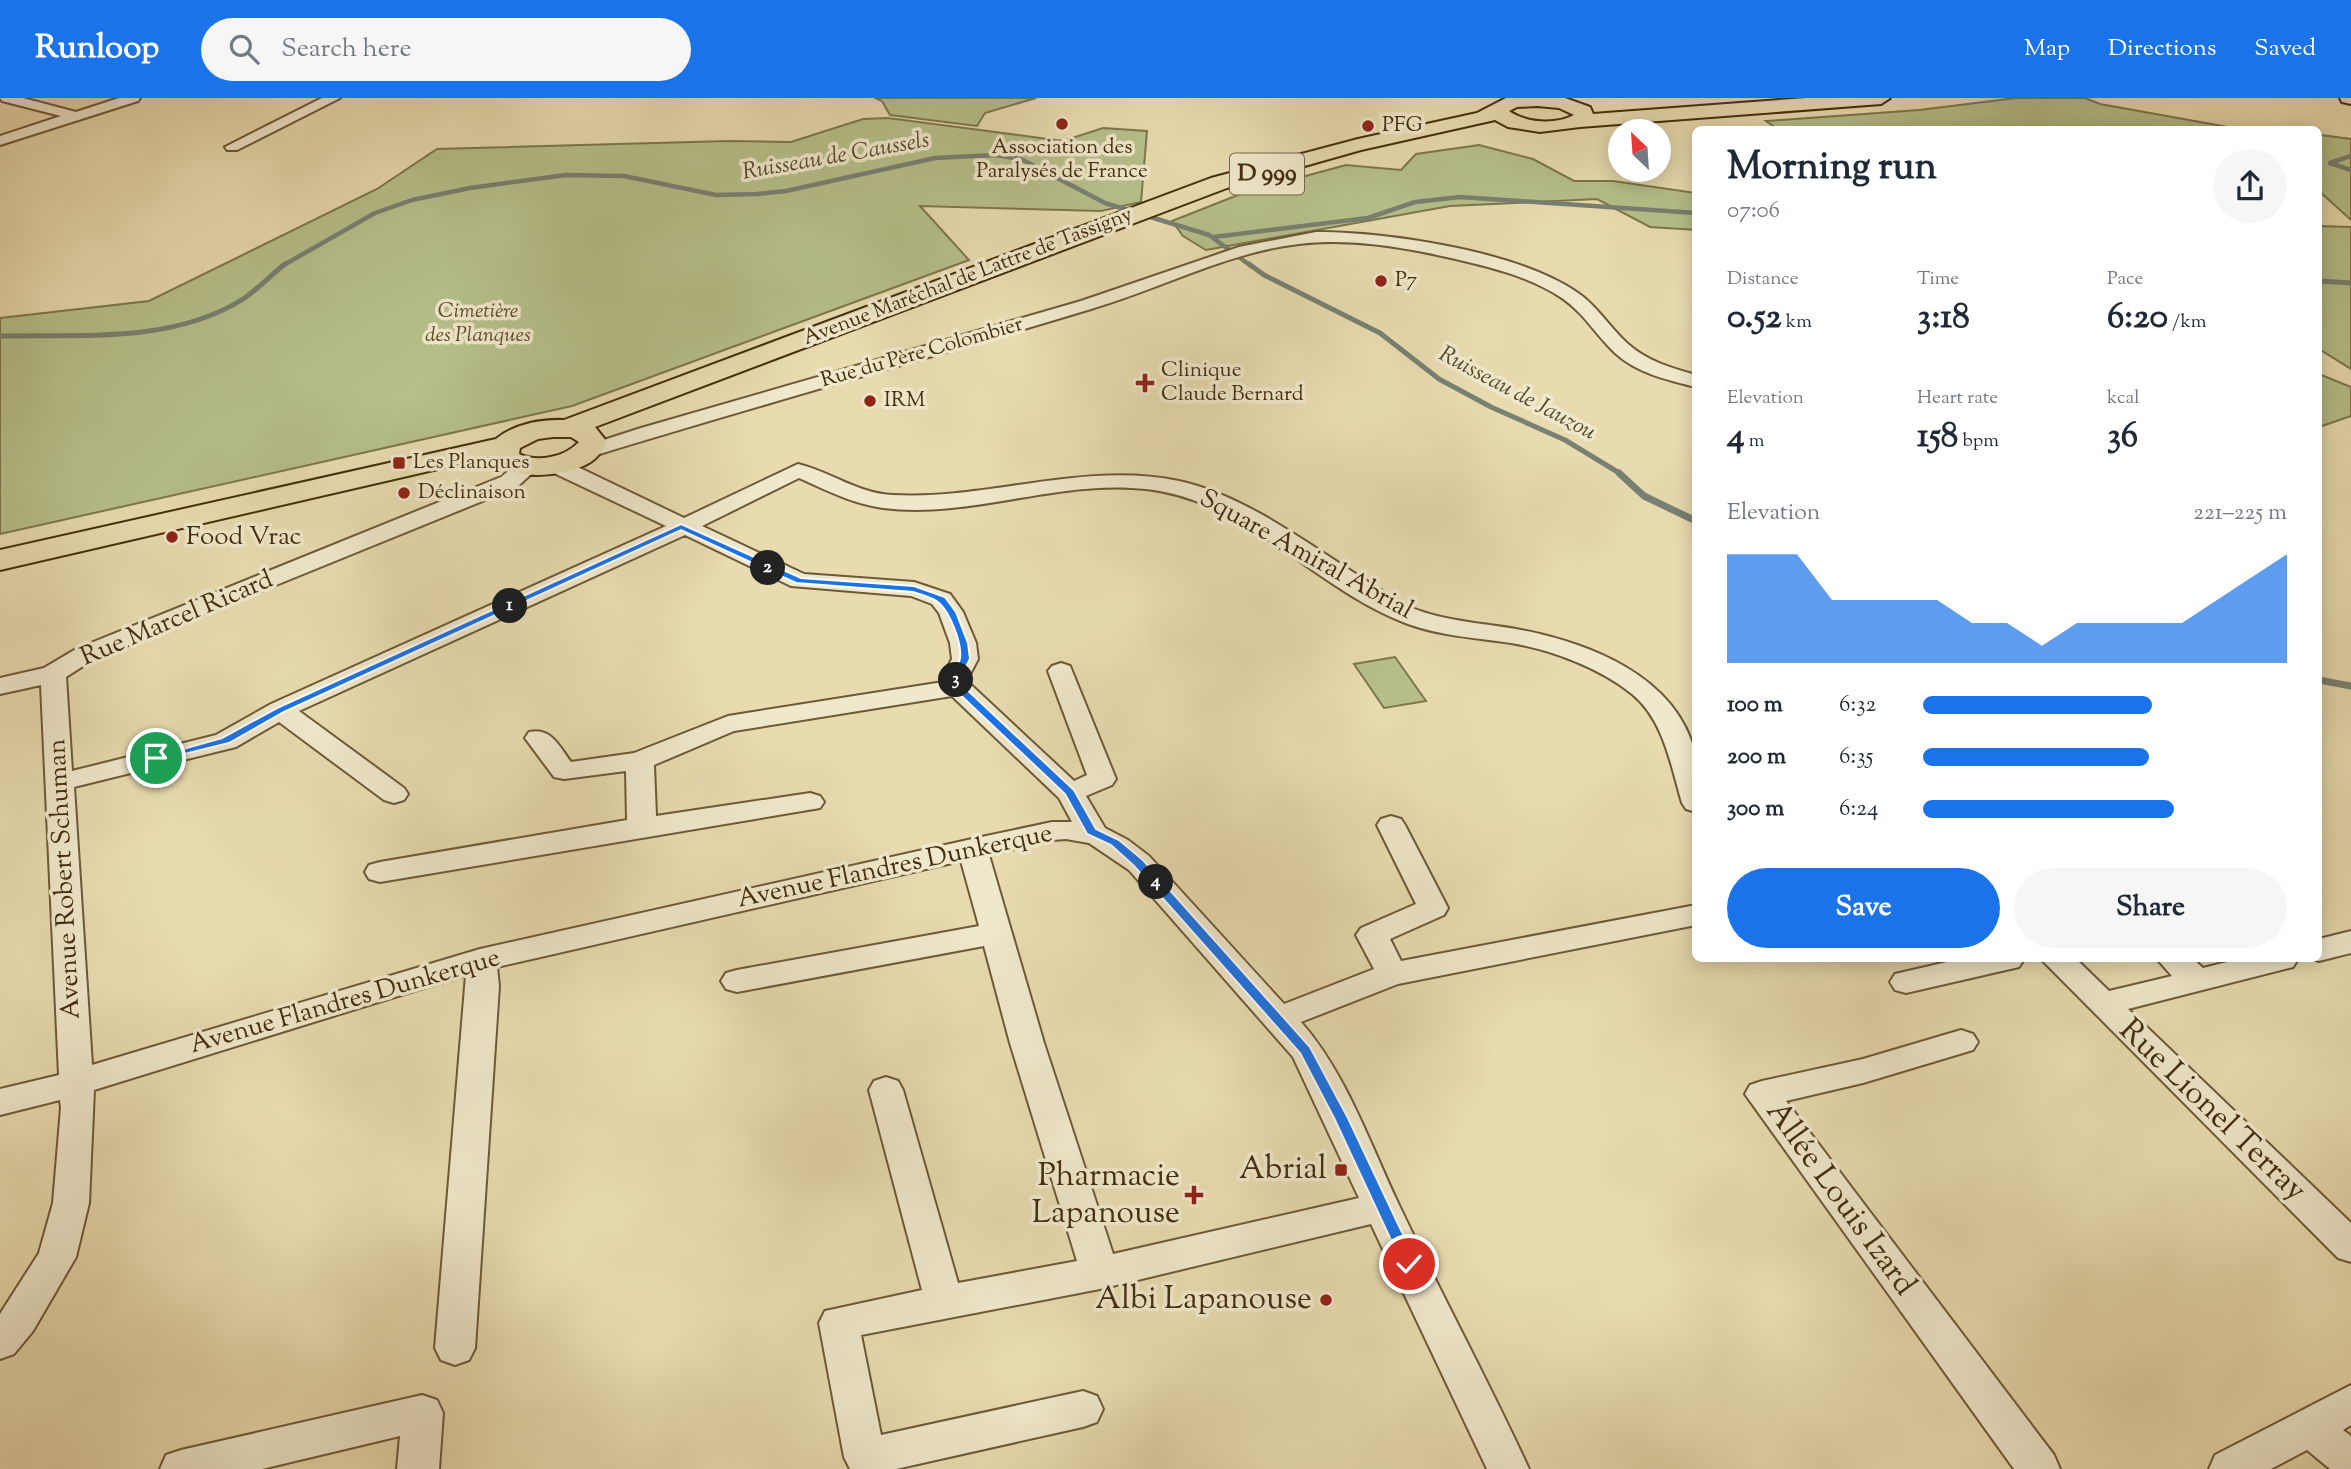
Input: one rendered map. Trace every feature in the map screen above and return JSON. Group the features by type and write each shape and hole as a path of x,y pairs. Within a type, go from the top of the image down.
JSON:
{"main road":[{"path":"1498,111 1507,119 1526,124 1565,125 1582,116 1881,98"},
{"path":"1161,204 1284,163 1482,118 1513,102 1537,100 1562,103 1582,116"},
{"name":"D 999","path":"1161,204 1285,169 1374,148 1526,124"},
{"name":"Avenue Maréchal de Lattre de Tassigny","path":"559,464 584,440 612,422 775,351 1161,204"},
{"path":"513,463 513,439 538,430 584,440"},
{"path":"0,560 466,454 513,463 559,464"}],"street":[{"path":"7,98 76,116"},
{"path":"0,141 133,98"},
{"path":"232,147 333,98"},
{"path":"0,108 27,103"},
{"name":"Rue du Père Colombier","path":"584,440 627,439 1111,298 1245,252 1297,239 1405,244 1513,269 1552,286 1581,303 1629,355 1650,366 1692,380"},
{"name":"Rue Marcel Ricard","path":"0,686 53,674 85,654 513,463"},
{"path":"559,464 564,469 799,581 914,589 941,599 951,612 963,643 965,659 955,678 958,687 1070,793 1092,831"},
{"name":"Square Amiral Abrial","path":"61,782 226,740 280,710 797,470 890,502 949,500 1109,481 1148,482 1193,492 1227,506 1354,586 1406,614 1452,626 1530,639 1613,670 1651,697 1679,741 1692,788"},
{"path":"1061,671 1102,779 1070,793"},
{"name":"Avenue Robert Schuman","path":"0,1342 19,1319 57,1257 71,1203 78,1108 53,674"},
{"path":"539,738 565,771 640,761 728,724 958,687"},
{"path":"280,710 394,794"},
{"path":"640,761 642,827"},
{"path":"380,872 642,827 810,802"},
{"path":"1391,825 1433,908 1372,935 1392,974"},
{"name":"Avenue Flandres Dunkerque","path":"0,1102 76,1083 480,960 1052,831 1092,831 1115,843 1139,863 1306,1050 1508,1469"},
{"path":"972,848 1027,1043 1100,1273"},
{"path":"1277,1019 1392,974 1692,916"},
{"path":"737,981 997,933"},
{"path":"2322,949 2351,942"},
{"path":"455,1348 483,986 480,960"},
{"path":"1906,982 1995,962"},
{"name":"Rue Lionel Terray","path":"2060,962 2351,1247"},
{"name":"Rue Lionel Terray","path":"2103,1004 2185,970 2255,962"},
{"name":"Allée Louis Izard","path":"1961,1042 1863,1072 1762,1094 2039,1469"},
{"path":"886,1090 944,1302"},
{"path":"1083,1409 865,1457 839,1323 1100,1273 1381,1207"},
{"path":"2230,1469 2310,1428 2351,1403"},
{"path":"181,1469 422,1413 418,1469"},
{"path":"2310,1428 2351,1461"}],"green space":[{"path":"875,98 1036,98 985,113 977,126 890,115 882,101"},
{"path":"2016,98 2085,98 2100,104 2222,126 1773,126 1766,121 1919,110"},
{"name":"Cimetière des Planques","path":"888,118 1063,141 1103,128 1147,131 1141,202 1101,211 920,206 969,260 572,406 0,534 0,318 149,301 377,189 437,149 729,141 791,142 863,119"},
{"path":"2322,135 2351,139 2351,220 2322,194"},
{"path":"1479,145 1533,159 1574,181 1620,182 1692,192 1692,230 1650,227 1597,199 1450,206 1206,250 1183,236 1172,221 1243,193 1346,165 1401,170 1416,154"},
{"path":"2322,226 2351,227 2351,369 2322,351"},
{"path":"2322,375 2351,387 2351,416 2322,426"},
{"path":"1395,657 1426,701 1384,708 1354,664"}],"waterway":[{"name":"Ruisseau de Caussels","path":"284,265 375,213 412,200 470,188 566,175 624,176 716,195 757,194 786,191 935,158 995,155 1021,159 1105,203 1209,235 1251,266"},
{"name":"Ruisseau de Caussels","path":"2351,156 2330,163 2351,170"},
{"name":"Ruisseau de Caussels","path":"1214,237 1368,218 1415,202 1460,197 1692,213"},
{"name":"Ruisseau de Jauzou","path":"1249,264 1264,275 1380,333 1439,379 1491,407 1565,440 1621,474"},
{"name":"Ruisseau de Caussels","path":"0,336 125,334 186,323 243,299 284,265"},
{"name":"Ruisseau de Caussels","path":"2322,281 2351,283"},
{"name":"Ruisseau de Jauzou","path":"1619,473 1644,496 1692,519"},
{"name":"Ruisseau de Jauzou","path":"2322,681 2351,686"}],"place":[{"name":"Association des Paralysés de France","path":"1062,124"},
{"name":"PFG","path":"1368,126"},
{"name":"P7","path":"1381,281"},
{"name":"Clinique Claude Bernard","path":"1145,383"},
{"name":"IRM","path":"870,401"},
{"name":"Les Planques","path":"399,463"},
{"name":"Déclinaison","path":"404,493"},
{"name":"Food Vrac","path":"172,537"},
{"name":"Abrial","path":"1341,1170"},
{"name":"Pharmacie Lapanouse","path":"1194,1195"},
{"name":"Albi Lapanouse","path":"1326,1300"}],"route":[{"path":"156,758 226,740 280,710 671,533 681,526 799,581 914,589 930,594 941,599 951,612 963,643 965,659 955,678 958,687 1070,793 1092,831 1115,843 1139,863 1306,1050 1409,1264"}]}
